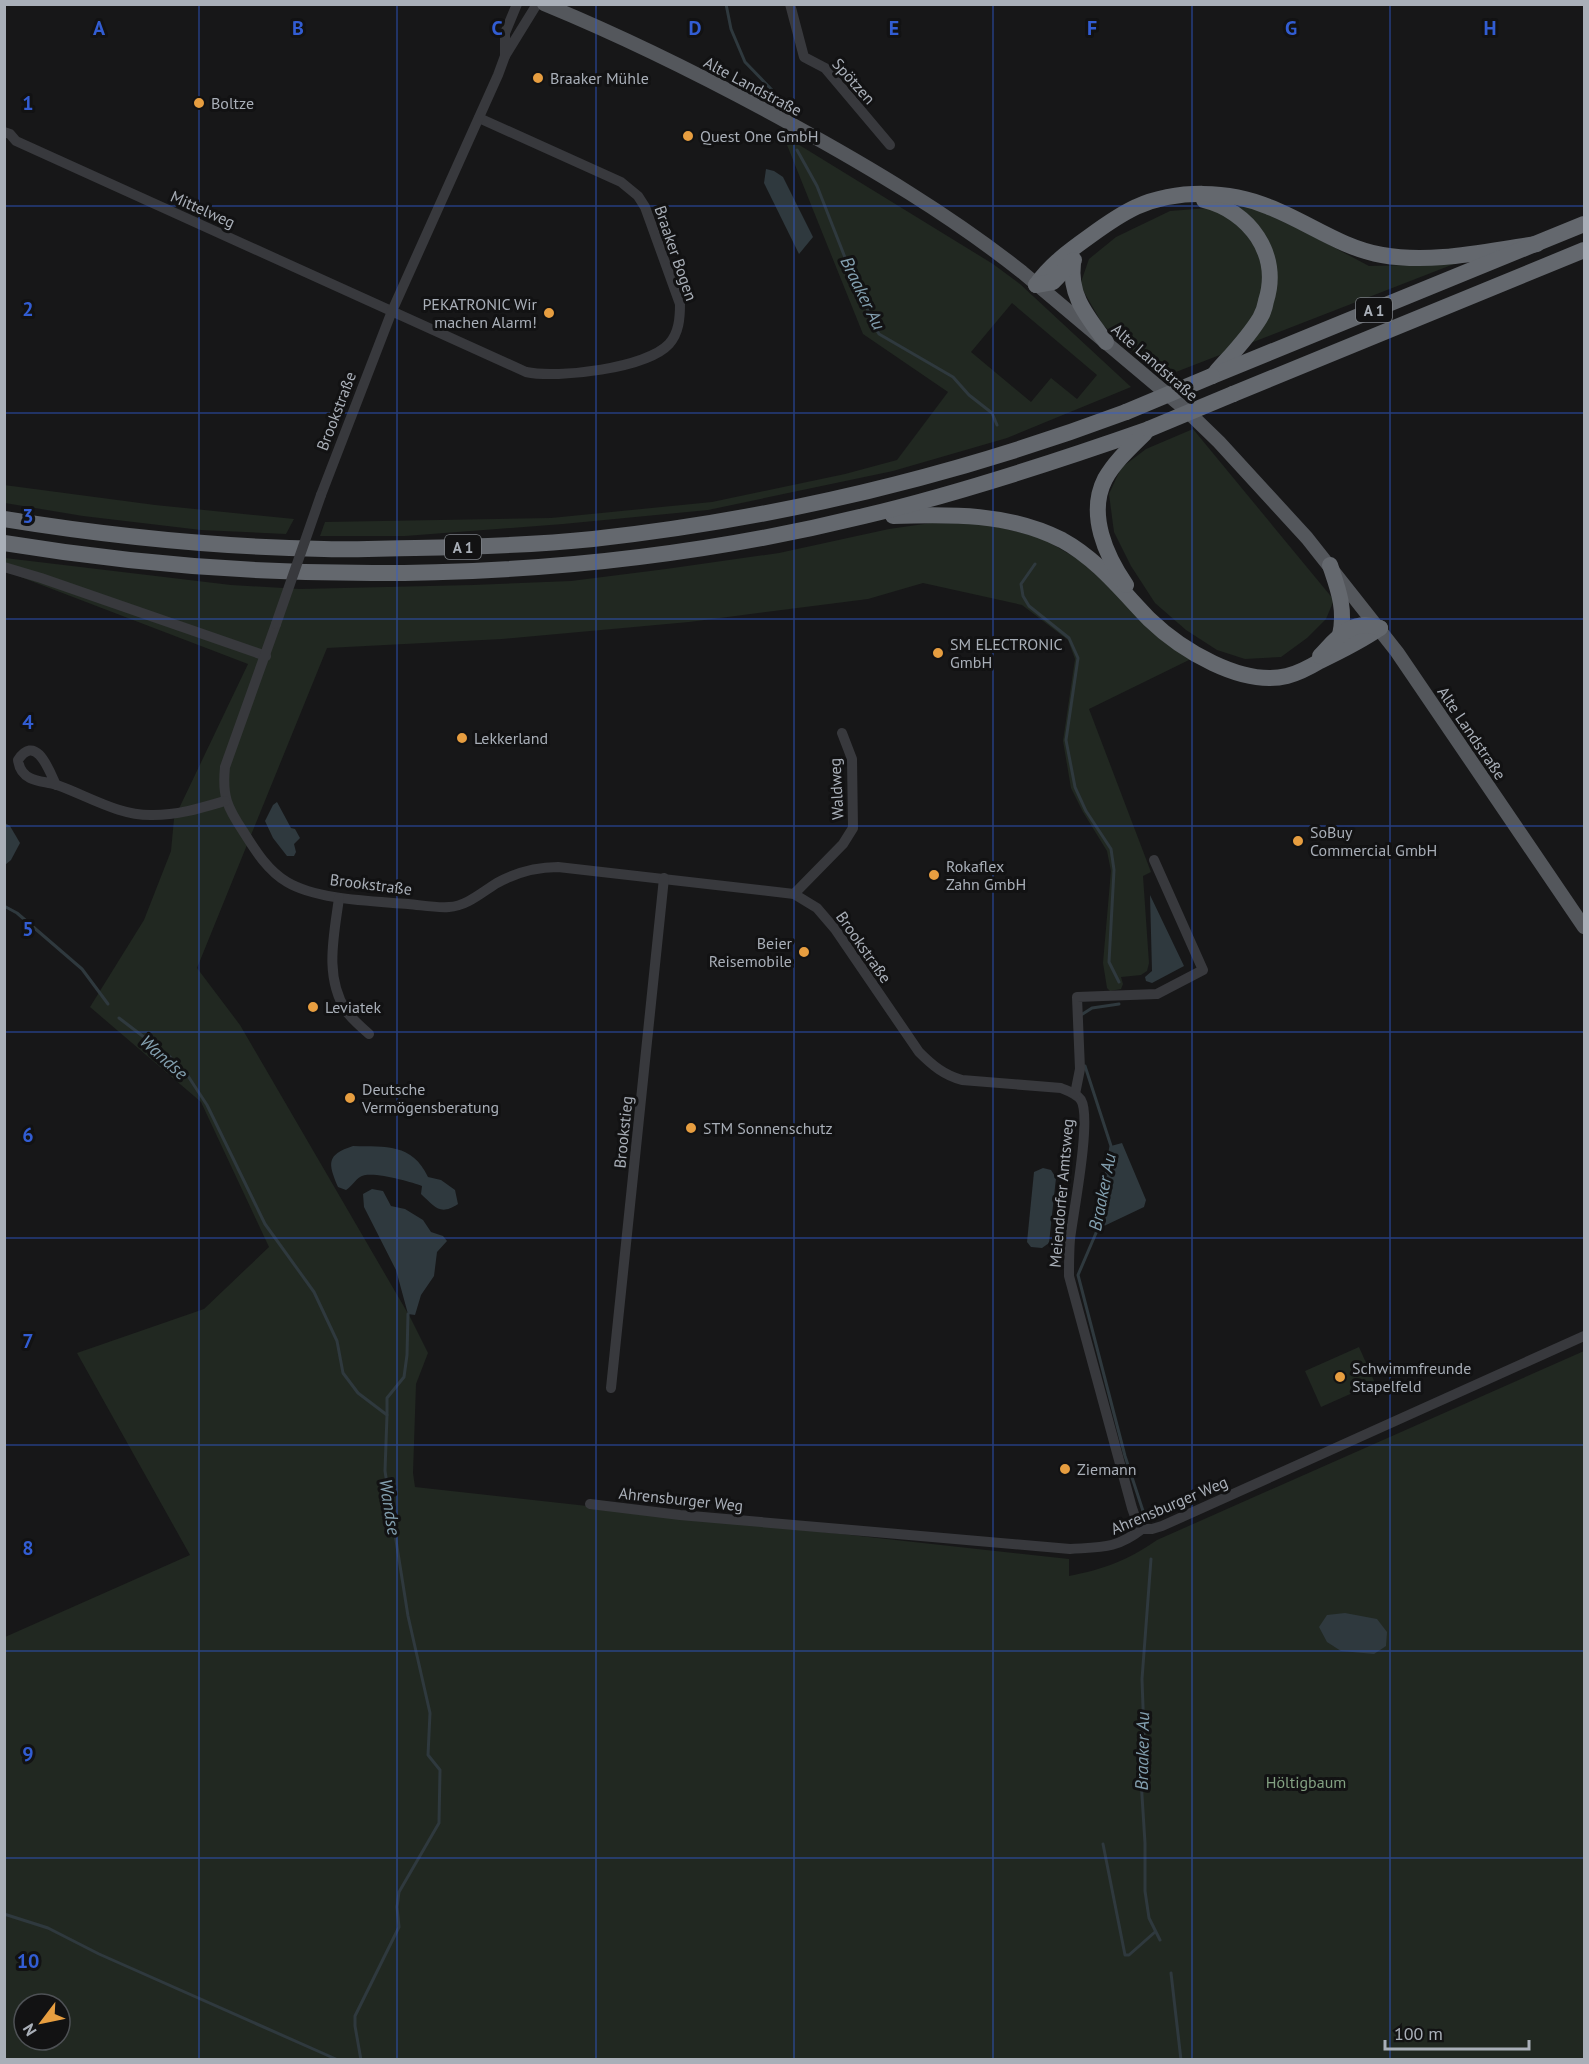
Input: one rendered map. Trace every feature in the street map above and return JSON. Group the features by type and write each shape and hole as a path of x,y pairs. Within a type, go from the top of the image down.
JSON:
{"highway":[{"path":"1036,285 1055,262 1118,216 1156,200 1185,195 1217,194 1256,202 1347,245 1383,255 1437,257 1537,244"},
{"path":"1185,195 1215,203 1242,218 1261,241 1269,261 1271,286 1262,317 1212,376"},
{"name":"A 1","path":"4,519 197,542 324,549 477,547 592,539 713,522 842,497 916,479 1025,447 1126,412 1584,224"},
{"path":"1036,285 1053,282 1073,263 1090,236"},
{"name":"A 1","path":"4,543 196,567 322,572 467,572 594,562 718,546 862,517 1044,466 1149,429 1584,250"},
{"path":"1073,263 1071,280 1074,292 1106,342"},
{"path":"1149,429 1112,468 1099,494 1098,511 1104,545 1117,572 1151,620"},
{"path":"862,517 932,515 990,518 1043,531 1064,542 1091,561 1116,583 1151,620 1198,656 1223,667 1251,675 1272,678 1286,676 1312,666 1361,641 1380,628"},
{"path":"1330,565 1342,608 1341,635"},
{"path":"1312,666 1341,635 1354,626 1361,624 1380,628"}],"main road":[{"name":"Alte Landstraße","path":"544,4 651,52 751,102 847,155 920,199 995,251 1186,410 1272,498 1380,628 1584,927"},
{"path":"567,4 592,25"}],"street":[{"name":"Brookstraße","path":"505,56 505,33 517,4"},
{"name":"Brookstraße","path":"537,4 505,56 392,311 321,495 225,767 225,801 256,852 278,876 306,890 339,898 450,907 472,900 521,872 545,867 664,878 794,894 817,908 835,929 919,1052 947,1076 963,1080 1061,1088 1075,1094"},
{"name":"Spötzen","path":"790,4 804,57 825,68 890,145"},
{"name":"Braaker Bogen","path":"392,311 513,366 537,374 587,371 638,362 662,351 676,334 680,319 680,304 651,218 638,196 621,182 479,118"},
{"name":"Mittelweg","path":"4,132 10,134 10,141 392,311"},
{"path":"4,567 266,656"},
{"name":"Waldweg","path":"794,894 843,844 853,828 852,759 842,734"},
{"path":"56,785 129,813 151,815 191,812 225,801"},
{"name":"Meiendorfer Amtsweg","path":"1142,1529 1132,1508 1069,1276 1070,1239 1083,1140 1083,1108 1075,1094 1080,1069 1077,997 1157,994 1203,970 1154,860"},
{"name":"Brookstieg","path":"611,1388 664,878"},
{"path":"339,898 332,958 333,984 346,1012 369,1034"},
{"name":"Ahrensburger Weg","path":"590,1504 680,1515 1070,1549 1117,1545 1142,1529 1162,1526 1584,1336"}],"green space":[{"path":"783,135 993,264 1020,284 1131,387 1007,438 893,471 708,510 405,536 320,536 325,522 551,518 712,502 845,474 897,460 948,392 863,334","holes":["1012,303 1097,375 1077,399 1051,378 1031,402 971,352"]},
{"path":"1247,205 1369,266 1454,264 1163,377 1103,325 1080,285 1089,259 1116,237 1170,211"},
{"path":"1193,429 1334,600 1326,619 1307,638 1281,657 1245,659 1217,650 1186,630 1155,603 1131,566 1114,532 1109,494 1121,468 1146,449"},
{"path":"4,485 155,505 294,519 286,534 201,530 83,516 5,503"},
{"name":"Höltigbaum","path":"931,523 985,524 1042,538 1081,561 1191,659 1089,709 1151,872 1143,876 1149,963 1147,971 1141,975 1121,977 1123,984 1121,989 1110,991 1107,988 1103,963 1111,871 1107,851 1071,788 1063,741 1075,659 1068,640 1022,605 923,583 868,599 689,622 502,639 327,648 197,968 240,1025 410,1317 428,1353 416,1384 413,1473 415,1487 1069,1559 1069,1576 1125,1559 1157,1540 1584,1351 1584,2059 5,2059 5,1637 190,1555 77,1353 204,1309 269,1247 201,1102 90,1007 144,920 171,851 174,819 248,664 5,571 5,558 231,585 300,589 571,581 779,553 889,529"},
{"name":"Schwimmfreunde Stapelfeld","path":"1359,1347 1375,1383 1321,1407 1305,1371"}],"shaded area":[{"path":"766,169 783,177 813,237 799,254 764,183"},
{"path":"277,802 291,828 295,829 300,838 294,844 296,852 294,856 287,856 273,838 265,821"},
{"path":"5,823 10,826 20,843 11,860 5,865"},
{"path":"1150,895 1184,966 1152,983 1146,981 1145,977 1152,971"},
{"path":"1122,1143 1146,1200 1144,1207 1104,1226 1096,1233 1111,1146"},
{"path":"353,1146 387,1147 406,1153 422,1166 428,1177 441,1180 455,1190 458,1204 442,1210 421,1194 422,1186 381,1176 365,1175 346,1190 338,1187 332,1172 332,1161 338,1153"},
{"path":"1043,1168 1051,1170 1056,1178 1049,1243 1042,1248 1031,1247 1027,1242 1034,1172"},
{"path":"372,1189 383,1191 391,1206 405,1209 423,1220 431,1232 443,1236 447,1241 437,1252 434,1276 421,1295 415,1315 408,1314 396,1270 364,1207 363,1194"},
{"path":"1345,1613 1377,1619 1387,1632 1386,1646 1374,1654 1341,1651 1327,1642 1319,1627 1327,1615"}],"waterway":[{"name":"Braaker Au","path":"726,4 731,29 745,62 773,91"},
{"name":"Braaker Au","path":"797,150 817,186 855,283 863,292 870,319 879,334 953,377 969,395 992,413 997,425"},
{"name":"Braaker Au","path":"1035,564 1021,584 1023,596 1029,606 1069,638 1078,658 1066,740 1075,787 1086,811 1111,849 1114,870 1109,962 1119,982"},
{"name":"Wandse","path":"4,906 17,913 82,969 108,1004"},
{"name":"Braaker Au","path":"1081,1015 1092,1008 1119,1004"},
{"name":"Wandse","path":"119,1018 170,1057 188,1076 207,1105 265,1224 314,1292 337,1341 343,1373 358,1393 387,1415 385,1471 408,1616 430,1713 428,1755 440,1770 439,1823 399,1892 397,1907 399,1927 355,2016 361,2060"},
{"name":"Braaker Au","path":"1085,1066 1111,1146 1096,1233 1078,1275 1125,1456 1143,1511"},
{"path":"387,1415 387,1398 404,1377 408,1314"},
{"name":"Braaker Au","path":"1151,1559 1142,1679 1144,1735 1140,1764 1145,1843 1145,1891 1149,1918 1160,1940"},
{"path":"1103,1844 1125,1955 1129,1955 1155,1932"},
{"path":"4,1914 48,1928 99,1954 338,2060"},
{"name":"Braaker Au","path":"1171,1973 1181,2060"}],"place":[{"name":"Braaker Mühle","path":"538,78"},
{"name":"Boltze","path":"199,103"},
{"name":"Quest One GmbH","path":"688,136"},
{"name":"PEKATRONIC Wir machen Alarm!","path":"549,313"},
{"name":"SM ELECTRONIC GmbH","path":"938,653"},
{"name":"Lekkerland","path":"462,738"},
{"name":"SoBuy Commercial GmbH","path":"1298,841"},
{"name":"Rokaflex Zahn GmbH","path":"934,875"},
{"name":"Beier Reisemobile","path":"804,952"},
{"name":"Leviatek","path":"313,1007"},
{"name":"Deutsche Vermögensberatung","path":"350,1098"},
{"name":"STM Sonnenschutz","path":"691,1128"},
{"name":"Schwimmfreunde Stapelfeld","path":"1340,1377"},
{"name":"Ziemann","path":"1065,1469"}]}
